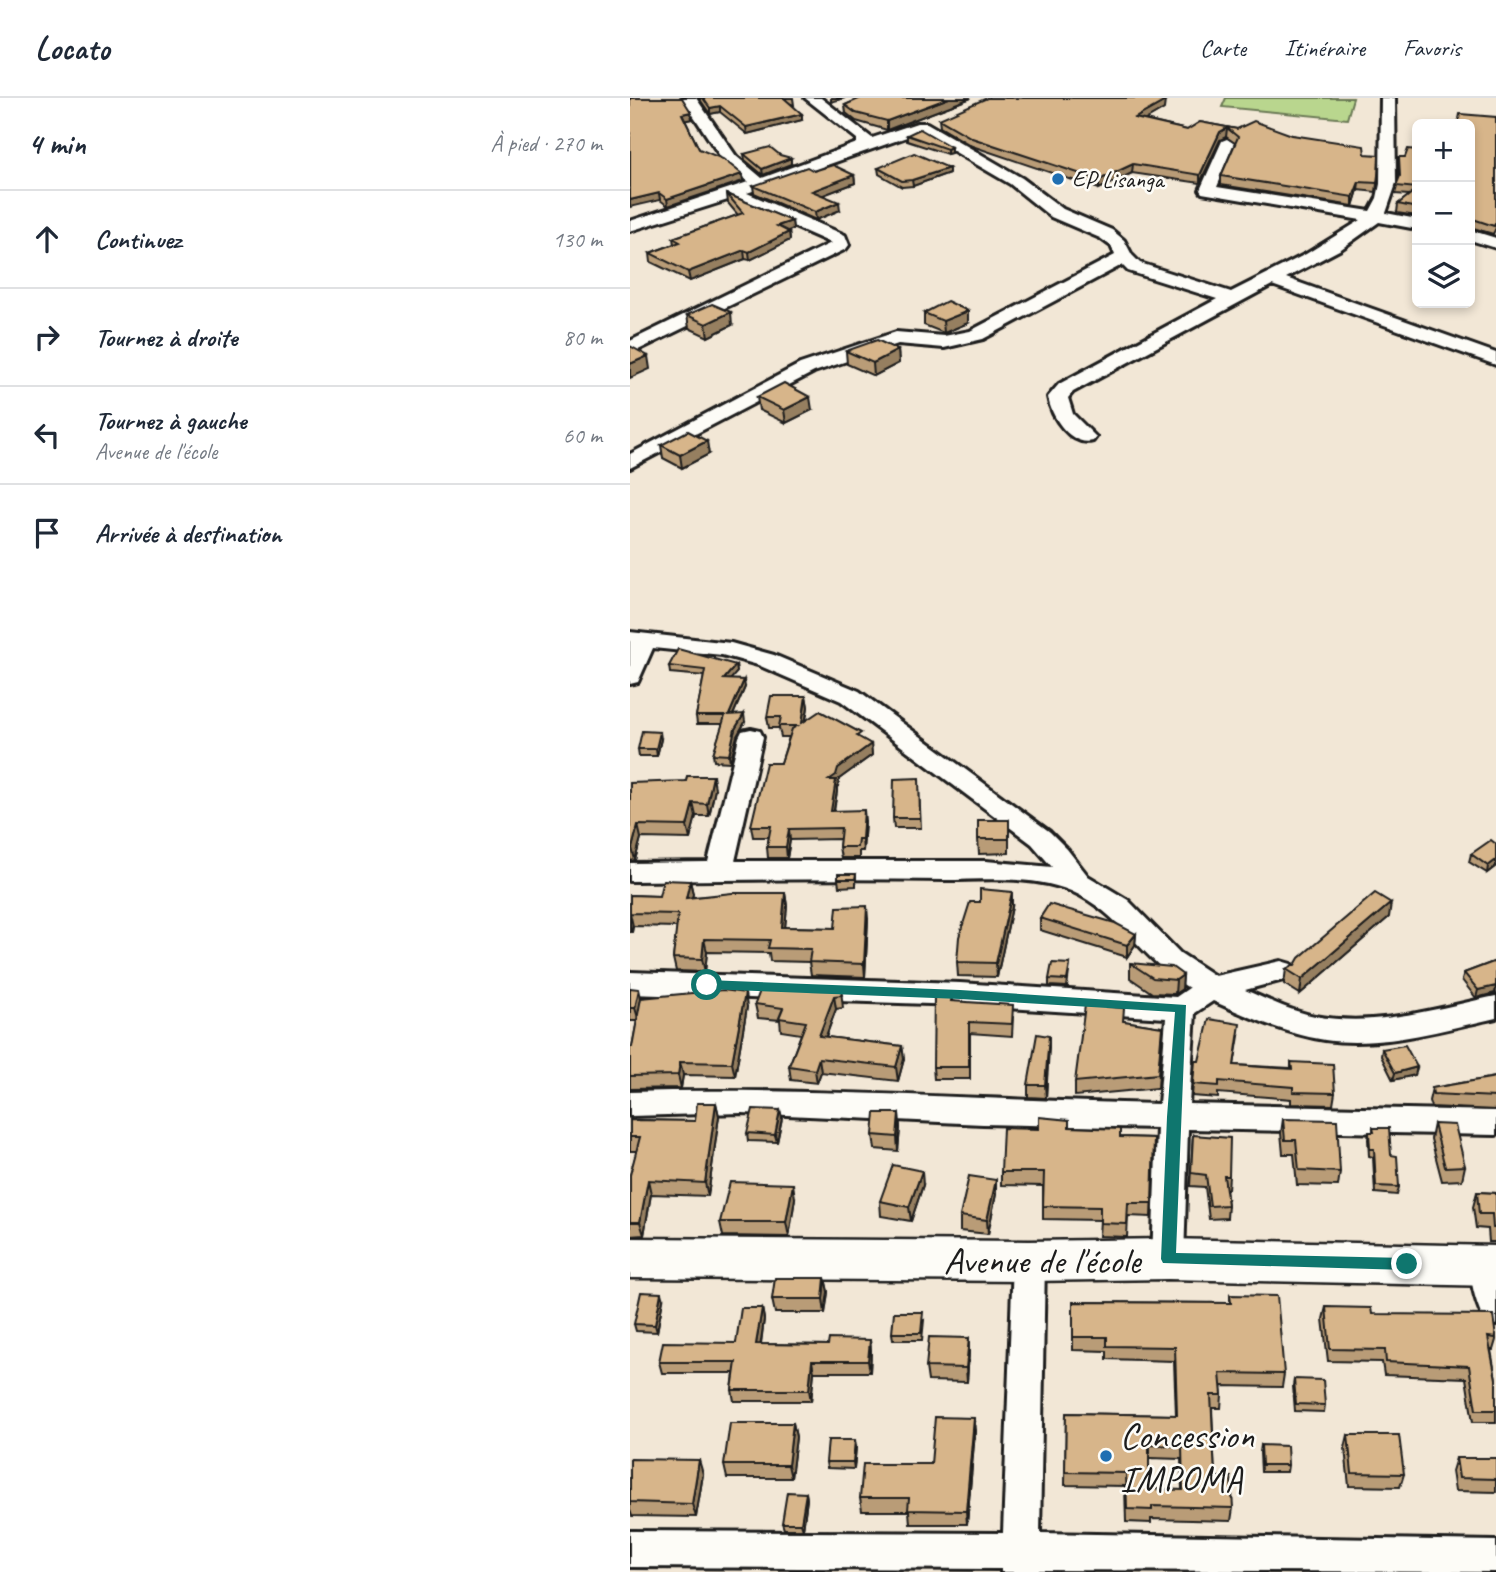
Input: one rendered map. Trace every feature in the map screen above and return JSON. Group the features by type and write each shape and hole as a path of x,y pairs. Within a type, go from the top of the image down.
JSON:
{"street":[{"path":"689,98 730,159 760,184"},
{"path":"812,98 837,109 868,141"},
{"path":"1086,437 1069,424 1059,407 1058,397 1066,388 1271,279 1352,233 1376,216 1385,197 1389,150 1385,123 1388,98"},
{"path":"630,226 760,184 868,141 922,126 945,116"},
{"path":"922,126 1016,181 1057,213 1106,234 1118,244 1124,257 1134,267 1232,298"},
{"path":"1227,144 1208,190 1412,223"},
{"path":"630,348 840,245 839,239 732,193"},
{"path":"1475,237 1496,243"},
{"path":"630,462 807,368 896,338 944,342 976,335 1124,257"},
{"path":"1271,279 1496,359"},
{"path":"630,677 637,639 723,648 766,660 850,696 1041,838 1058,855 1078,883"},
{"path":"719,871 751,737"},
{"path":"630,872 1029,873 1078,883 1115,904 1133,919 1170,960 1211,988 1306,1025 1340,1030 1395,1027 1496,1007"},
{"path":"630,983 960,994 1181,1008 1211,988 1281,971"},
{"path":"1168,1259 1181,1008"},
{"path":"630,1104 742,1101 983,1112 1496,1123"},
{"name":"Avenue de l'école","path":"630,1258 1029,1261 1168,1259 1491,1266"},
{"path":"1020,1561 1029,1261"},
{"path":"1491,1266 1496,1310"},
{"path":"630,1549 1020,1561 1496,1559"}],"green space":[{"path":"1226,98 1353,98 1347,119 1222,107"}],"building":[{"path":"630,98 682,98 691,112 682,114 699,149 723,159 742,174 667,199 659,193 630,200"},
{"path":"703,98 784,98 802,114 746,127 720,106 710,108"},
{"path":"861,98 949,98 887,121 856,113 845,105"},
{"path":"987,98 1154,98 1165,101 1135,118 1187,130 1200,122 1237,129 1254,121 1292,135 1364,146 1365,154 1379,155 1377,183 1359,182 1353,197 1221,176 1238,137 1227,128 1220,132 1200,175 1133,164 1099,180 972,138 939,119"},
{"path":"1460,114 1496,117 1494,226 1475,220 1475,119 1459,119"},
{"path":"920,129 951,147 947,149 907,135"},
{"path":"770,147 780,155 791,158 762,169 744,154"},
{"path":"1408,149 1412,149 1412,188 1396,186 1400,176 1399,157 1405,157"},
{"path":"914,153 949,168 902,181 878,168"},
{"path":"833,165 854,175 812,191 839,202 815,212 753,186 807,167 814,171"},
{"path":"1412,193 1412,207 1398,204"},
{"path":"727,194 792,221 777,226 789,232 749,252 744,250 688,272 650,253 680,242 673,238 743,213"},
{"path":"947,301 968,311 943,321 924,313"},
{"path":"712,304 731,312 706,324 687,315"},
{"path":"877,340 898,350 873,363 846,351"},
{"path":"630,346 648,356 630,364"},
{"path":"784,383 810,397 784,410 757,397"},
{"path":"688,431 707,441 680,455 661,445"},
{"path":"678,649 736,665 724,679 744,680 729,715 744,714 735,729 729,755 713,754 725,716 696,716 705,670 669,666"},
{"path":"771,696 806,696 802,723 820,711 861,733 857,736 871,744 838,768 836,775 829,780 836,780 831,811 864,810 862,839 858,839 857,847 839,847 841,828 789,829 786,847 767,847 771,826 751,826 766,763 781,763 792,729 797,726 779,726 781,717 767,717"},
{"path":"642,731 660,732 656,749 638,749"},
{"path":"687,776 713,776 707,804 693,803 687,826 638,825 630,848 630,783 686,781"},
{"path":"919,778 920,818 893,818 894,779"},
{"path":"978,820 1009,820 1009,839 978,839"},
{"path":"1491,840 1496,844 1496,860 1488,866 1471,854"},
{"path":"838,874 856,874 855,879 838,879"},
{"path":"663,880 690,881 686,898 732,893 785,893 782,927 835,928 837,907 867,906 864,964 809,962 811,949 768,948 770,940 704,939 702,959 673,958 678,914 630,913 630,895 659,896"},
{"path":"980,889 1012,892 996,963 957,962 959,937 970,902 980,902"},
{"path":"1375,893 1391,903 1302,979 1286,969 1295,965 1299,958"},
{"path":"1049,904 1115,923 1136,934 1127,945 1040,918"},
{"path":"1496,961 1496,986 1478,990 1464,973"},
{"path":"1052,963 1070,964 1067,980 1049,979"},
{"path":"1130,963 1172,967 1183,975 1176,980 1153,978"},
{"path":"630,988 639,989 635,1008 630,1008"},
{"path":"761,988 841,990 842,995 834,996 819,1036 902,1046 896,1067 819,1058 815,1070 789,1066 806,1022 779,1018 783,1008 755,1004"},
{"path":"723,990 745,993 732,1063 680,1062 678,1075 630,1076 630,1047 641,998"},
{"path":"934,995 952,995 951,1001 1013,1005 1012,1024 969,1022 969,1067 933,1067"},
{"path":"1085,1005 1124,1008 1123,1021 1162,1027 1158,1074 1075,1082"},
{"path":"1209,1019 1240,1024 1234,1065 1292,1069 1291,1062 1333,1064 1335,1093 1293,1092 1293,1087 1219,1081 1219,1086 1193,1084 1195,1061 1199,1061"},
{"path":"1037,1034 1049,1036 1045,1085 1028,1085"},
{"path":"1405,1045 1417,1067 1395,1073 1382,1049"},
{"path":"1496,1077 1496,1097 1433,1094 1432,1088"},
{"path":"697,1103 716,1103 705,1183 648,1180 640,1222 630,1222 630,1175 640,1137 630,1137 630,1120 695,1121"},
{"path":"753,1109 780,1110 775,1135 747,1133"},
{"path":"875,1113 899,1113 897,1137 873,1135"},
{"path":"1039,1117 1069,1120 1069,1127 1120,1129 1120,1137 1154,1138 1152,1203 1128,1203 1127,1224 1100,1223 1100,1207 1043,1206 1044,1172 1001,1172 1003,1128 1039,1129"},
{"path":"1283,1119 1337,1120 1340,1172 1299,1170 1296,1140 1285,1140"},
{"path":"1434,1124 1455,1125 1465,1166 1445,1167"},
{"path":"1373,1128 1389,1128 1391,1155 1397,1156 1399,1187 1376,1186 1374,1149 1370,1149 1369,1132 1374,1132"},
{"path":"1193,1135 1230,1138 1229,1176 1224,1176 1228,1205 1210,1206 1206,1175 1191,1173"},
{"path":"893,1165 922,1171 909,1207 880,1201"},
{"path":"969,1176 996,1180 987,1220 960,1216"},
{"path":"730,1182 793,1184 786,1222 720,1222"},
{"path":"1477,1192 1496,1193 1496,1228 1493,1228 1492,1214 1479,1214"},
{"path":"775,1278 825,1278 823,1299 772,1299"},
{"path":"641,1292 661,1293 655,1325 634,1324"},
{"path":"1230,1295 1277,1296 1284,1374 1220,1373 1222,1395 1211,1395 1215,1477 1231,1477 1233,1508 1152,1506 1152,1510 1127,1509 1126,1473 1065,1472 1066,1413 1177,1415 1175,1347 1107,1346 1107,1337 1073,1337 1073,1302 1231,1303","holes":["1149,1445 1182,1446 1183,1490 1149,1489"]},
{"path":"1326,1307 1371,1308 1372,1314 1493,1315 1496,1338 1488,1337 1496,1379 1496,1410 1476,1410 1469,1366 1386,1362 1385,1350 1330,1349"},
{"path":"741,1308 762,1308 756,1344 828,1345 829,1339 870,1340 868,1361 812,1361 809,1390 732,1390 736,1362 659,1362 663,1342 736,1343"},
{"path":"894,1312 923,1312 921,1333 892,1333"},
{"path":"929,1337 969,1338 966,1368 926,1367"},
{"path":"1294,1379 1323,1380 1325,1405 1296,1404"},
{"path":"935,1417 974,1418 966,1511 908,1510 909,1498 860,1498 863,1464 931,1464"},
{"path":"730,1423 793,1423 788,1465 724,1465"},
{"path":"1348,1435 1399,1435 1404,1474 1352,1473"},
{"path":"828,1440 855,1440 853,1462 826,1462"},
{"path":"1261,1445 1287,1446 1288,1465 1262,1465"},
{"path":"1456,1458 1496,1458 1496,1479 1459,1478"},
{"path":"630,1459 699,1460 692,1504 630,1502"},
{"path":"787,1492 806,1493 801,1523 782,1523"}],"place":[{"name":"EP Lisanga","path":"1058,179"},
{"name":"Concession IMPOMA","path":"1106,1456"}],"route":[{"path":"707,985 960,994 1181,1008 1168,1259 1407,1264"}]}
